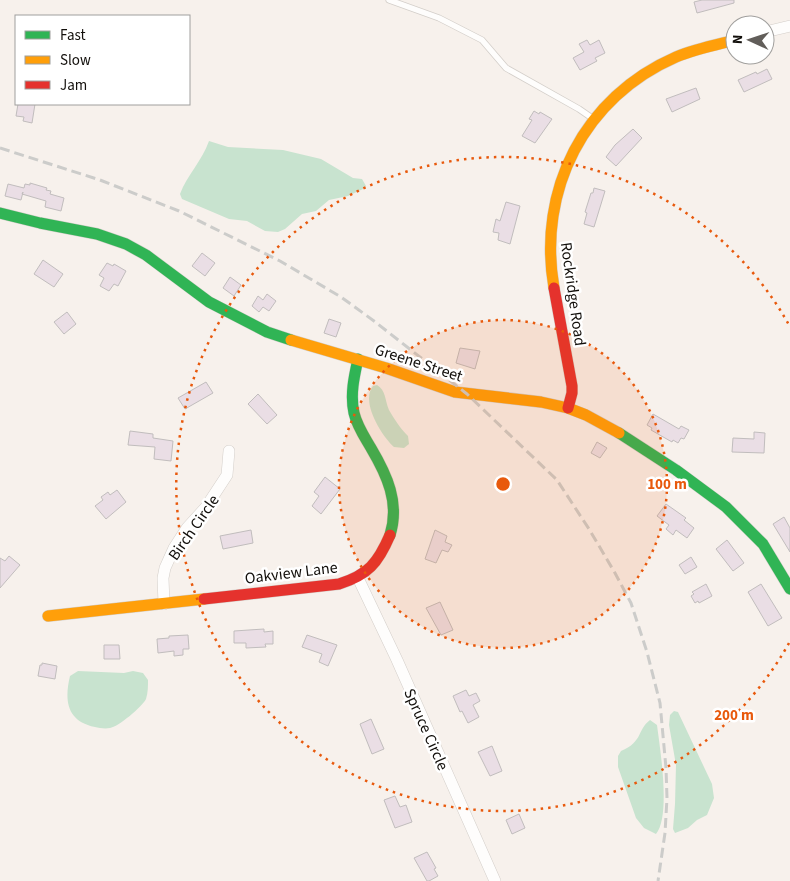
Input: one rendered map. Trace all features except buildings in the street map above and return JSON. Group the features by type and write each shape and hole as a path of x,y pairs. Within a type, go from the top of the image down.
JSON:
{"street":[{"path":"775,30 790,26"},
{"name":"Rockridge Road","path":"568,408 572,393 550,262 551,221 555,197 566,164 574,148 594,120 617,94 652,69 686,53 725,43"},
{"name":"Greene Street","path":"0,213 40,223 90,232 119,241 146,256 200,297 286,339 403,373 455,392 489,398 521,399 568,408 608,427 676,470 726,507 763,544 790,589"},
{"name":"Oakview Lane","path":"48,616 339,584 358,578 372,567 391,538 395,520 395,505 385,473 356,420 353,393 358,359"},
{"name":"Birch Circle","path":"164,604 163,578 165,568 174,548 187,528 206,507 227,475 229,451"},
{"name":"Spruce Circle","path":"358,578 397,660 494,881"}],"lane":[{"path":"389,0 438,18 482,40 506,68 594,120"}],"green space":[{"path":"209,141 228,147 283,150 321,159 353,178 362,179 366,186 348,196 329,200 316,211 302,214 285,229 278,232 265,231 247,221 229,219 182,199 180,194 183,187"},
{"path":"377,385 384,393 391,414 408,436 409,444 404,448 394,447 389,442 374,418 369,401 373,386"},
{"path":"78,671 124,673 133,671 143,673 148,680 146,699 130,716 114,727 102,728 86,724 73,715 68,702 67,694 70,676"},
{"path":"674,711 678,712 712,784 714,798 707,815 697,820 688,828 675,833 673,829 676,765 669,725 670,715"},
{"path":"650,720 657,725 664,798 663,813 656,834 644,828 636,818 618,767 618,756 621,751 633,744"}],"railway":[{"path":"0,148 100,180 179,211 280,261 341,297 467,394 557,480 589,529 631,603 647,652 660,703 667,798 665,833 658,881"}],"traffic: fast":[{"path":"0,213 97,234 126,244 146,255 209,302 267,332 291,340"},
{"path":"358,359 352,393 354,413 361,431 387,479 394,512 390,535"},
{"path":"619,433 676,470 726,507 763,544 790,589"}],"traffic: slow":[{"path":"554,288 551,252 553,216 561,182 574,151 592,122 616,96 644,74 683,54 725,42"},
{"path":"291,340 386,368 455,392 541,402 568,408 586,415 619,433"},
{"path":"48,616 204,599"}],"traffic: jam":[{"path":"554,288 572,386 568,408"},
{"path":"204,599 339,584 358,576 371,567 390,535"}]}
